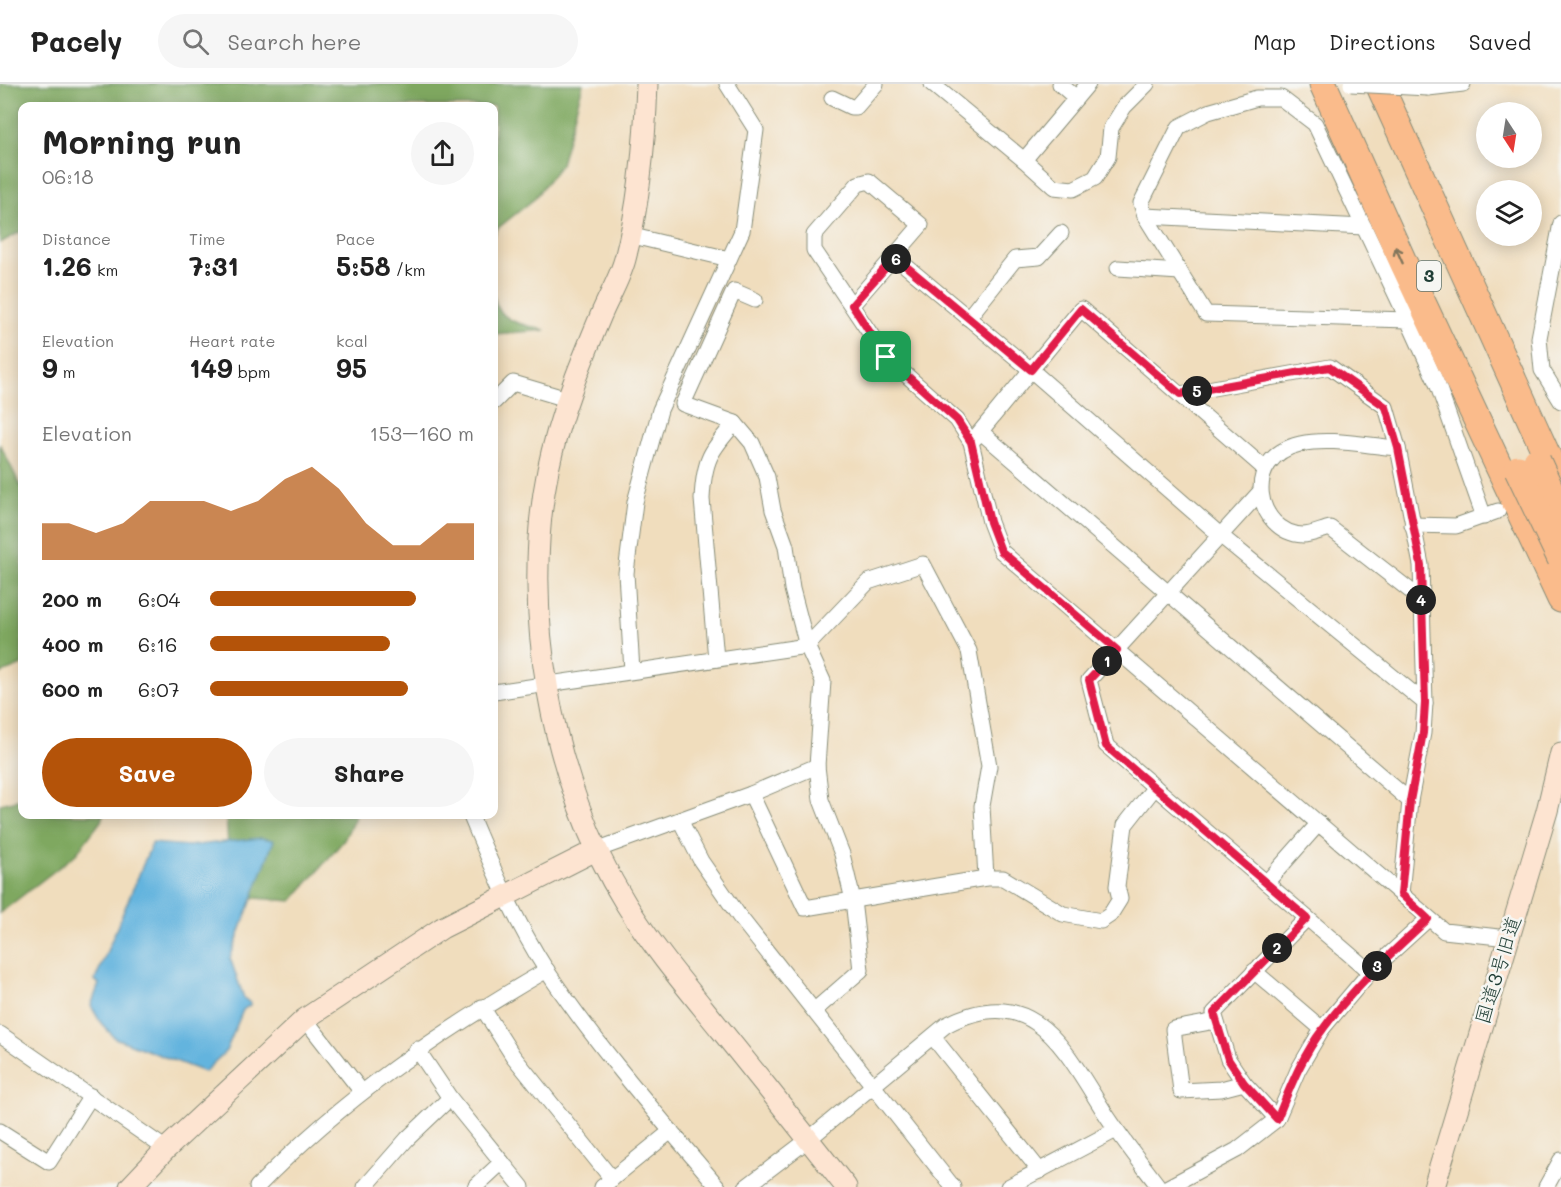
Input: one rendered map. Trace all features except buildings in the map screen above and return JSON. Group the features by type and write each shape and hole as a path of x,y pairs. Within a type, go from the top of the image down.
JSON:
{"highway":[{"name":"3","path":"1362,84 1527,465 1561,559"},
{"path":"1379,84 1561,486"},
{"name":"3","path":"1334,86 1527,465 1561,514"},
{"path":"1334,86 1404,264 1561,599"}],"street":[{"path":"647,84 644,153 625,261 567,399 548,469 541,517 539,617 545,683 568,773 596,850 625,903 667,964 846,1187"},
{"path":"632,671 626,573 635,502 660,410 742,231 756,130 727,84"},
{"path":"832,98 851,108 856,106 876,84"},
{"path":"932,84 1054,187 1073,189 1095,178 1108,157 1111,128 1124,107 1147,84"},
{"path":"1060,84 1076,98"},
{"path":"1023,160 1088,84"},
{"path":"1334,86 1428,88 1463,84"},
{"path":"1407,320 1206,314 1145,216 1141,203 1179,127 1208,112 1282,91 1315,124 1438,386 1491,514 1456,526 1412,525"},
{"path":"852,305 921,225 869,181 858,184 814,235 814,250 886,357 976,437 1168,591 1410,801"},
{"path":"1145,216 1364,227"},
{"path":"1561,223 1539,338 1542,370 1561,401"},
{"path":"968,318 1015,259 1039,257 1061,233"},
{"path":"629,235 729,259"},
{"path":"895,257 1031,370 1220,535 1425,703"},
{"path":"1118,268 1180,272"},
{"path":"755,300 734,291 683,404 735,423 752,442 767,477 774,510 786,546 792,589 807,646 823,681 817,766 821,800 842,855 853,900 861,970 815,1010"},
{"path":"1264,468 1081,309 976,437 990,522 1001,551 1428,919 1444,931 1508,938"},
{"path":"1180,394 1329,367 1386,407 1398,448 1421,565 1425,703 1423,733 1410,801 1401,894"},
{"path":"498,398 513,383 567,399"},
{"path":"716,659 702,499 703,473 713,448 735,423"},
{"path":"1398,448 1319,442 1299,444 1275,454 1264,468 1260,492 1264,506 1282,528 1303,535 1330,528 1421,599"},
{"path":"1260,492 1089,680 1106,746 1370,972"},
{"path":"498,691 807,646 868,582 923,564 969,651 990,766 982,806 986,878"},
{"name":"国道3号旧道","path":"1434,1187 1508,938 1554,812 1561,753"},
{"path":"130,1187 166,1149 305,1019 442,928 596,850 751,794 817,766"},
{"path":"751,794 806,908 986,878 1003,878 1063,914 1101,921 1110,915 1120,899 1117,886 1125,825 1155,787"},
{"path":"472,819 506,894 547,970 671,1131 718,1187"},
{"path":"680,820 701,861 739,916 953,1187"},
{"path":"1266,883 1319,823"},
{"path":"1277,1119 1244,1083 1228,1059 1214,1013 1307,918"},
{"path":"1168,1187 1237,1150 1277,1119 1298,1070 1322,1029 1370,972 1428,919"},
{"path":"257,1187 299,1143 417,1049 482,1007 547,970"},
{"path":"1254,972 1322,1029"},
{"path":"482,1007 513,1056 607,1183 671,1131"},
{"path":"746,1187 809,1139 946,1025 965,1015 991,1008 1020,1013 1044,1029 1062,1046 1116,1130 1160,1187"},
{"path":"305,1019 362,1092"},
{"path":"1216,1021 1173,1029 1180,1091 1221,1089 1244,1083"},
{"path":"0,1034 166,1149"},
{"path":"933,1037 1040,1171"},
{"path":"417,1049 450,1098 522,1187"},
{"path":"0,1131 49,1162 91,1096"},
{"path":"365,1187 407,1139 450,1098"},
{"path":"1008,1187 1116,1130"},
{"path":"1546,1187 1561,1160"},
{"path":"475,1187 502,1162"}],"green space":[{"path":"0,84 583,84 561,164 533,200 498,228 498,102 18,102 18,233 0,243"},
{"path":"498,308 507,318 546,330 498,334"},
{"path":"0,444 18,481 18,667 0,674"},
{"path":"18,800 18,819 102,819 76,854 0,913 0,804"},
{"path":"226,819 354,819 344,840 292,901 243,897 229,862"}],"water":[{"path":"261,838 274,840 230,958 244,998 251,1004 243,1010 226,1051 204,1072 115,1038 101,1023 91,1006 99,984 95,980 152,843 188,846"}],"route":[{"path":"895,257 1031,370 1081,309 1180,394 1329,367 1353,381 1386,407 1398,448 1421,565 1425,703 1423,733 1410,801 1401,894 1428,919 1370,972 1322,1029 1298,1070 1277,1119 1244,1083 1228,1059 1214,1013 1307,918 1106,746 1089,680 1117,650 1001,551 990,522 971,442 957,420 886,357 852,305 895,257"}]}
